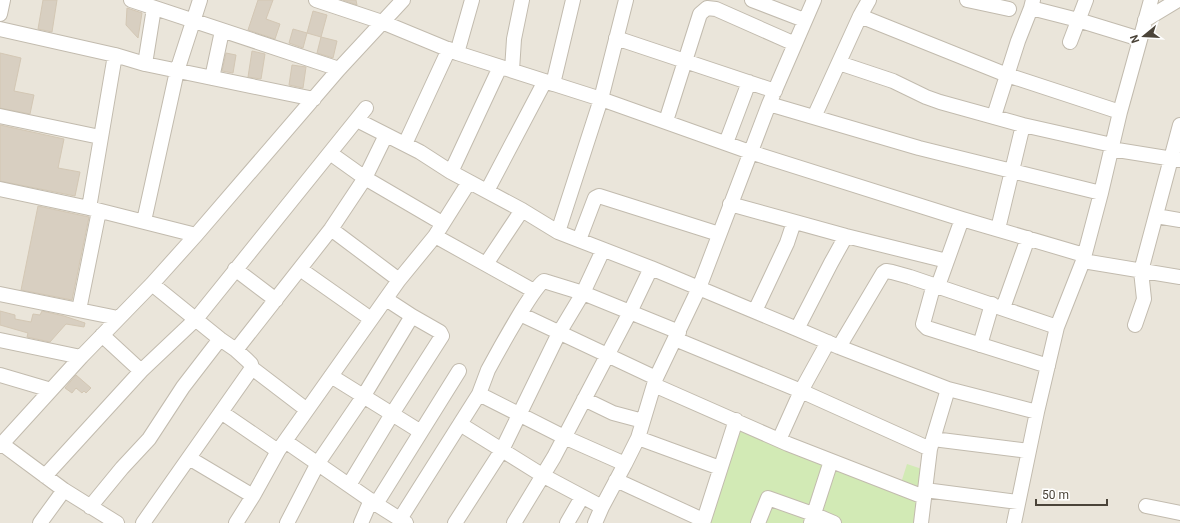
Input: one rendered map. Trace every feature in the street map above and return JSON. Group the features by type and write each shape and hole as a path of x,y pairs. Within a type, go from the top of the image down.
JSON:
{"street":[{"path":"0,14 4,0"},
{"path":"131,0 339,69"},
{"path":"144,221 177,71 200,0"},
{"path":"316,0 382,22 453,51 601,98 750,152 962,219 1028,238 1084,258 1141,271 1180,277"},
{"path":"117,523 90,507 45,476 3,439 152,284 339,69 403,0"},
{"path":"405,144 453,51 472,0"},
{"path":"451,172 506,68 522,0"},
{"path":"487,191 549,82 573,0"},
{"path":"558,232 601,98 626,0"},
{"path":"752,0 804,20"},
{"path":"595,523 638,438 655,382 699,288 769,104 804,20 814,0"},
{"path":"814,117 860,16 869,0"},
{"path":"968,0 984,2 1009,9"},
{"path":"1070,42 1086,0"},
{"path":"1014,523 1037,412 1057,327 1084,258 1120,112 1151,0"},
{"path":"1145,20 1178,0"},
{"path":"994,116 1018,41 1032,4 1140,39"},
{"path":"145,64 154,8"},
{"path":"666,121 700,14 707,8 716,9 795,44"},
{"path":"860,16 1007,75 1120,112"},
{"path":"0,29 115,55 145,64 314,99"},
{"path":"212,78 222,31"},
{"path":"616,38 775,91"},
{"path":"79,310 94,209 100,137 115,55"},
{"path":"839,63 886,78 940,102 1112,147 1176,160"},
{"path":"726,143 749,82"},
{"path":"769,104 919,148 1101,193"},
{"path":"45,476 141,371 196,318 366,108"},
{"path":"0,116 100,137"},
{"path":"357,120 420,152 451,172 522,210 558,232 651,268 833,344 948,389 1037,412"},
{"path":"998,229 1024,125"},
{"path":"1136,325 1144,299 1141,271 1156,216 1176,160 1180,125"},
{"path":"236,350 332,229 365,178 386,135"},
{"path":"330,153 365,178 442,223"},
{"path":"239,522 282,446 399,280 435,236 469,182"},
{"path":"0,189 94,209 196,235"},
{"path":"579,240 595,198 599,196 719,234"},
{"path":"730,204 846,236 947,261"},
{"path":"486,264 522,210"},
{"path":"1156,216 1180,220"},
{"path":"962,219 947,261 936,285 923,324 927,328 1048,366"},
{"path":"755,311 788,243 794,222"},
{"path":"332,229 399,280"},
{"path":"435,236 534,291"},
{"path":"797,328 846,236"},
{"path":"980,345 1028,238"},
{"path":"455,523 502,450 559,333 583,293 603,250"},
{"path":"514,523 554,457 630,312 651,268"},
{"path":"236,269 276,300"},
{"path":"300,269 372,320"},
{"path":"779,440 801,391 883,273 886,271 936,285 1057,327"},
{"path":"222,412 282,446 318,464 403,521 479,394 488,371 520,314 534,291 540,283 544,281 583,293 630,312 801,391 932,444 1029,451"},
{"path":"152,284 196,318 220,339 236,350 251,364 252,368 308,410"},
{"path":"0,294 118,318"},
{"path":"349,485 442,336 440,332 386,299"},
{"path":"520,314 607,355 655,382 779,440 831,461 924,494 1018,502"},
{"path":"287,523 318,464 363,397 412,316"},
{"path":"102,335 141,371"},
{"path":"90,507 122,468 149,439 183,387 220,339"},
{"path":"0,340 81,357"},
{"path":"143,523 252,368"},
{"path":"360,523 422,432 459,371"},
{"path":"0,375 51,390"},
{"path":"331,376 422,432"},
{"path":"921,523 932,444 948,389"},
{"path":"479,394 564,437 626,464"},
{"path":"584,399 613,413 642,421"},
{"path":"616,480 703,521 736,420"},
{"path":"460,424 542,475 602,507"},
{"path":"638,438 720,468"},
{"path":"189,458 253,496"},
{"path":"812,519 831,461"},
{"path":"40,523 64,490"},
{"path":"566,523 582,496"},
{"path":"758,523 768,498 812,519 834,523"},
{"path":"1146,506 1180,513"}],"shaded area":[{"path":"0,0 1180,0 1180,523 0,523"}],"green space":[{"path":"736,421 901,483 907,464 925,470 916,523 704,523"}],"building":[{"path":"43,0 57,0 52,32 38,29"},
{"path":"258,0 273,0 266,19 280,24 275,39 248,30"},
{"path":"343,0 356,0 357,5"},
{"path":"127,8 142,13 138,38 126,25"},
{"path":"313,11 327,15 321,37 307,33"},
{"path":"293,29 307,33 303,48 289,43"},
{"path":"321,37 337,41 333,58 317,53"},
{"path":"252,51 265,54 261,79 248,77"},
{"path":"0,53 21,58 14,91 34,95 30,114 0,108"},
{"path":"226,53 236,55 233,73 222,71"},
{"path":"292,65 306,67 303,88 289,85"},
{"path":"0,125 64,139 58,168 80,172 75,196 0,181"},
{"path":"38,206 89,217 72,300 21,290"},
{"path":"0,311 15,315 15,319 31,322 33,314 40,315 42,311 85,323 84,327 66,324 50,342 27,337 28,333 0,325"},
{"path":"76,375 91,388 86,393 84,391 82,393 76,388 72,393 65,388"}]}
